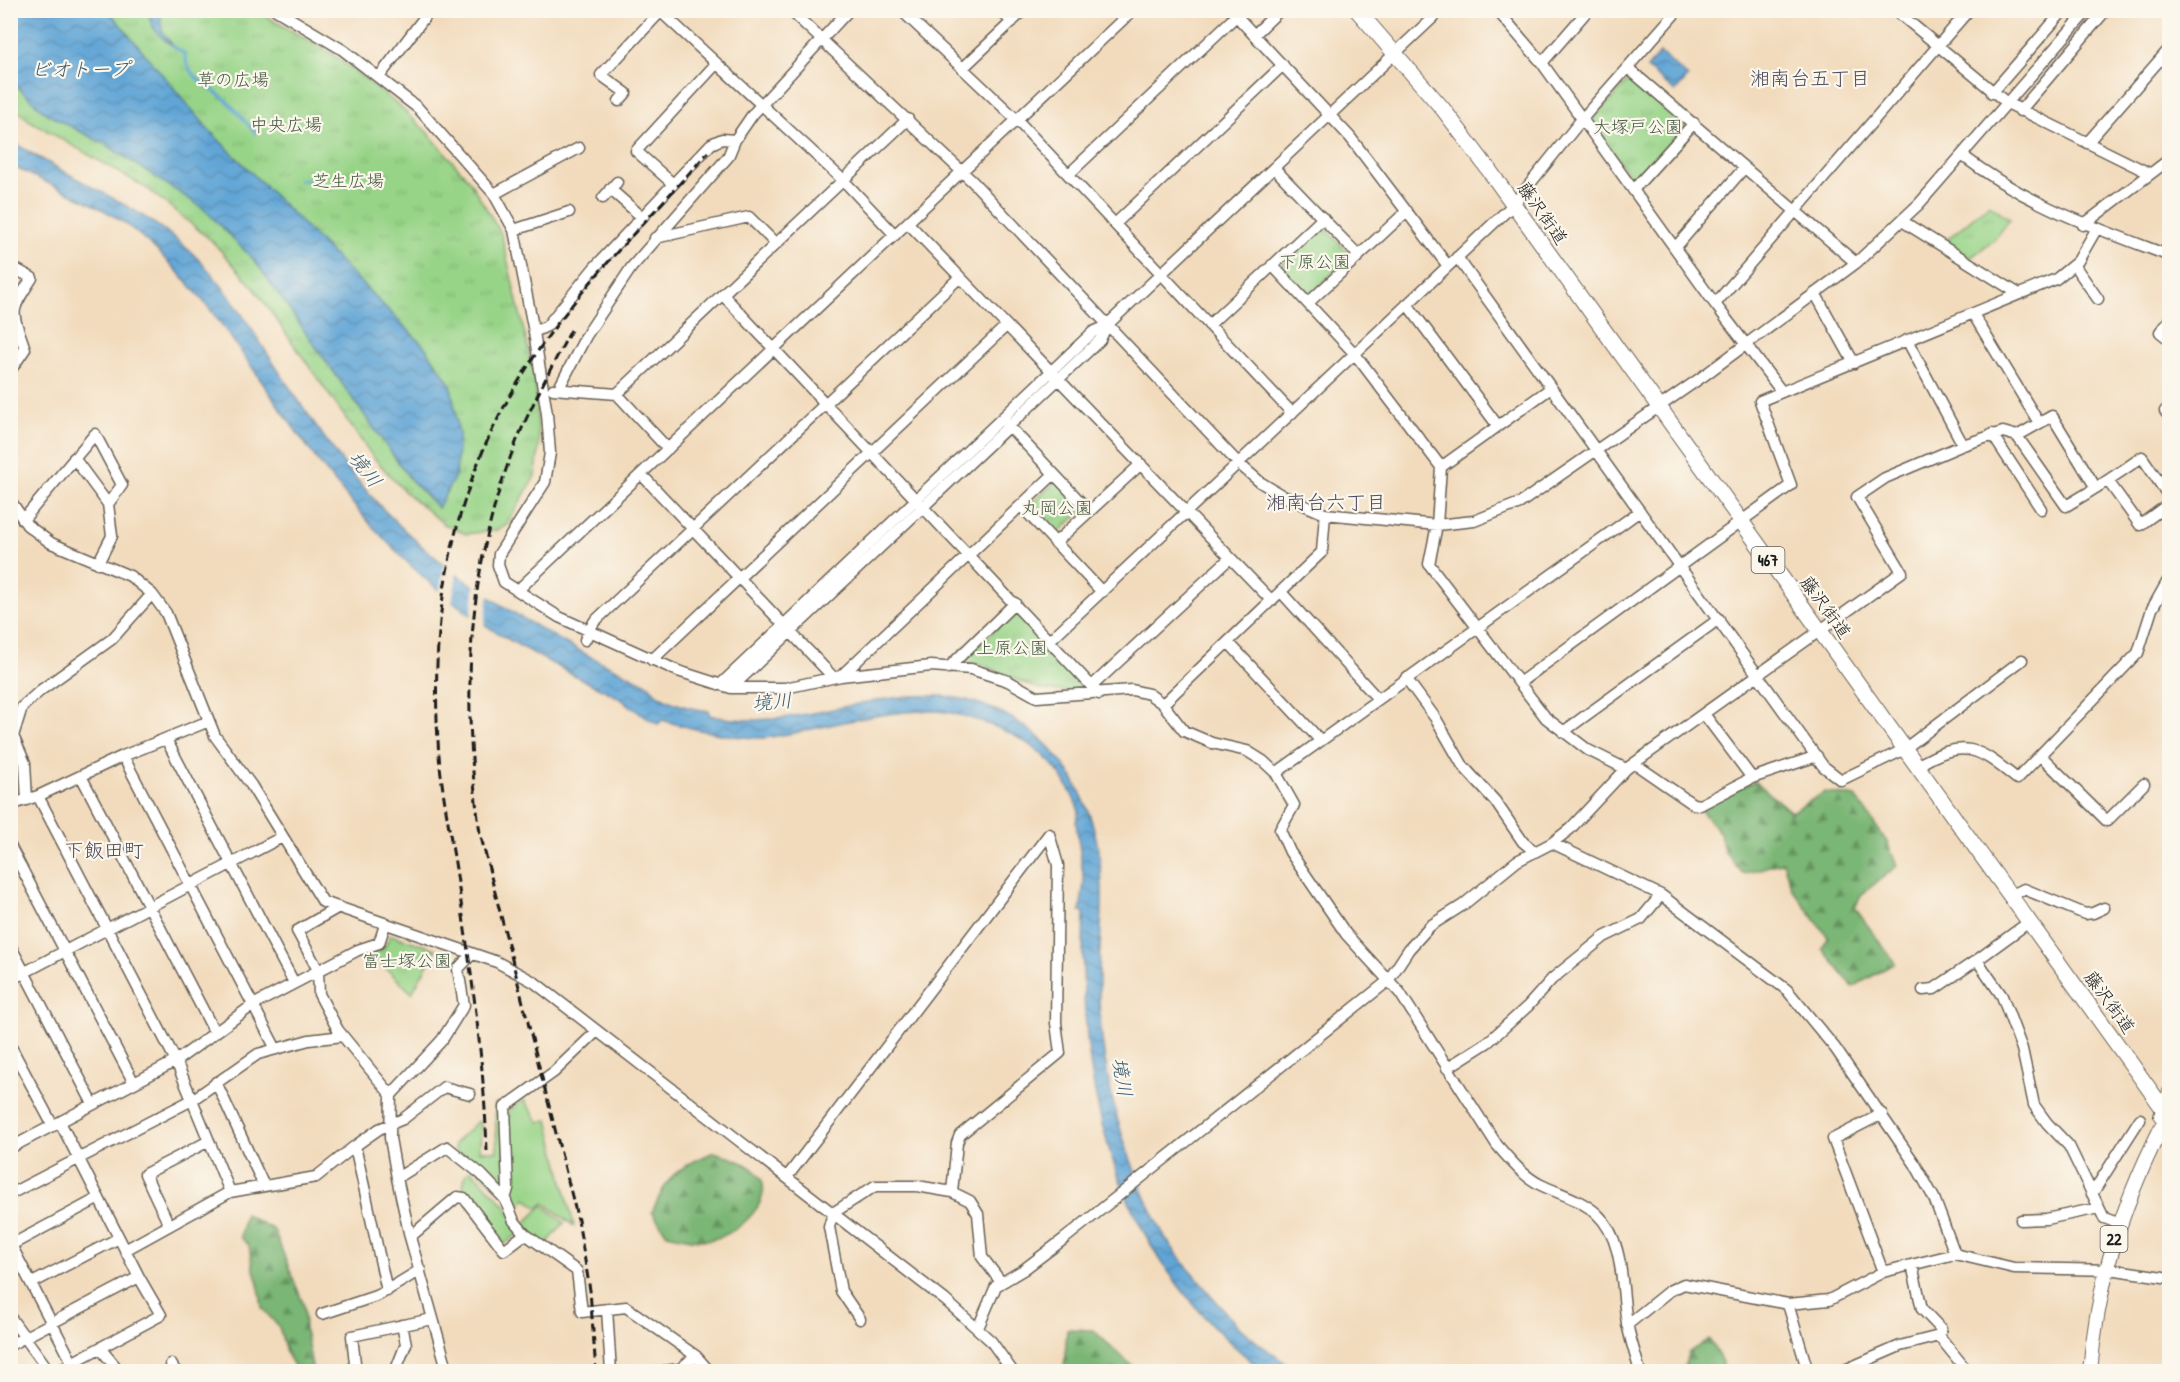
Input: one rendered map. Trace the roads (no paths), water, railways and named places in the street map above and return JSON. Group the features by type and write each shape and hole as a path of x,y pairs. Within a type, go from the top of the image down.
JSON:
{"highway":[{"name":"藤沢街道","path":"1357,10 1450,118 2167,1113"}],"main road":[{"name":"22","path":"2090,1371 2104,1270 2118,1224 2167,1113 2169,1092"}],"street":[{"path":"276,10 343,50 418,108 494,194 514,230 534,332 550,453 544,482 499,554 498,565 504,582 559,617 652,660 725,686 785,688 837,676 931,666 971,669 1008,681 1037,697 1095,690 1132,690 1149,694 1163,704 1184,731 1212,743 1247,751 1276,773 1294,805 1280,830 1290,852 1346,934 1400,993 1497,1145 1516,1168 1539,1184 1581,1203 1599,1215 1617,1254 1627,1325 1640,1371"},
{"path":"379,77 430,10"},
{"path":"790,10 962,171 1238,463 1260,482 1283,496 1325,514 1437,525 1474,521 1520,503 1747,344 1856,263 1902,221 1963,156 2088,10"},
{"path":"559,388 602,308 655,238 728,157 735,140 761,105 849,10"},
{"path":"901,10 1017,120 1292,413"},
{"path":"1000,10 1012,22"},
{"path":"963,68 1024,10"},
{"path":"518,591 1133,10"},
{"path":"1254,35 1280,10"},
{"path":"725,686 1054,376 1100,340 1107,326 1441,10"},
{"path":"1497,10 1542,63 1715,304 1782,392"},
{"path":"1542,63 1588,10"},
{"path":"1050,640 1513,205 1582,119 1629,69 1678,10"},
{"path":"1895,10 1937,48 2007,103 2149,173"},
{"path":"1715,304 1969,10"},
{"path":"1992,93 2064,10"},
{"path":"2020,111 2106,10"},
{"path":"619,101 626,93 601,75 661,11 844,181 895,236"},
{"path":"1069,174 1234,13 1330,115 1448,266"},
{"path":"2086,143 2169,48"},
{"path":"672,183 636,151 716,64"},
{"path":"1115,224 1283,64"},
{"path":"1629,69 1856,263"},
{"path":"543,391 559,388 582,393 617,394 908,119"},
{"path":"1633,190 1694,123"},
{"path":"534,332 547,326 672,183 711,144 722,139 735,140"},
{"path":"494,194 579,148"},
{"path":"1963,156 1992,178 2083,225 2097,228 2169,256"},
{"path":"2083,225 2169,159"},
{"path":"1274,168 1359,256"},
{"path":"1675,248 1744,168"},
{"path":"610,190 642,217"},
{"path":"1308,303 1407,211"},
{"path":"514,230 569,212"},
{"path":"655,238 749,218 776,244"},
{"path":"1209,325 1323,218"},
{"path":"1902,221 2019,294"},
{"path":"908,223 1272,601"},
{"path":"1519,682 1791,485 1760,401 2056,279 2074,265 2097,228"},
{"path":"1457,257 1823,766 1841,780 1904,750 2022,660"},
{"path":"2074,265 2098,299"},
{"path":"1272,266 1355,354 1441,467 1437,525 1430,564 1546,718 1588,750 1630,767 1693,804 1700,805 1752,778 1817,756"},
{"path":"10,267 32,278 14,307 14,317 25,349 10,371"},
{"path":"585,640 589,629 692,529 960,277"},
{"path":"1815,293 1854,363"},
{"path":"723,294 1095,690"},
{"path":"1407,304 1498,426"},
{"path":"1973,314 2039,423"},
{"path":"2169,319 2160,332 2169,340"},
{"path":"652,660 1006,326"},
{"path":"1907,340 1963,445"},
{"path":"1441,467 1551,388"},
{"path":"617,394 668,449"},
{"path":"2169,407 2165,411 2169,417"},
{"path":"2017,436 2052,416 2096,488"},
{"path":"1005,422 1089,511"},
{"path":"978,1328 996,1286 1023,1270 1388,981 1409,949 1425,931 1534,850 1552,843 1630,767 1902,573 1857,497 1885,478 1963,445 2003,432 2017,436 2066,506 2142,457 2169,498"},
{"path":"23,520 95,434 122,485 108,504"},
{"path":"1992,434 2041,509"},
{"path":"74,458 108,504 112,536 98,563"},
{"path":"1055,543 1141,464"},
{"path":"641,474 787,628 837,676"},
{"path":"837,676 1054,474"},
{"path":"2108,481 2140,525 2169,503"},
{"path":"10,500 23,520 51,543 130,576 152,594 166,614 215,736 251,785 315,893 323,902 497,962 534,982 978,1328 1013,1371"},
{"path":"1021,506 1102,592"},
{"path":"1276,773 1640,510"},
{"path":"1163,704 1322,552 1325,514"},
{"path":"1095,690 1230,558"},
{"path":"1917,766 1929,759 1969,749 1983,752 1996,760 2017,779 2138,653 2152,609 2169,577"},
{"path":"1281,592 1378,699"},
{"path":"152,594 112,639 41,690 22,707 13,736 25,763 33,798 107,929 176,1061 230,1192"},
{"path":"948,668 1015,603"},
{"path":"1563,732 1719,620"},
{"path":"1228,642 1320,740"},
{"path":"1406,678 1436,719 1463,766 1496,801 1515,833 1534,850"},
{"path":"1704,714 1752,778"},
{"path":"10,805 33,798 123,756 208,721"},
{"path":"166,739 294,983"},
{"path":"2040,755 2107,821 2144,784"},
{"path":"123,756 276,1049"},
{"path":"81,776 215,1033"},
{"path":"787,1177 1049,834 1058,865 1056,1023 1060,1053 960,1135 957,1143 952,1192"},
{"path":"10,980 282,837"},
{"path":"1552,843 1661,895 1787,990 1835,1048 1882,1114 1934,1198 1955,1254"},
{"path":"10,846 134,1083"},
{"path":"2010,896 2024,889 2085,914 2093,914 2104,908"},
{"path":"1447,1068 1488,1042 1528,1006 1552,979 1604,937 1641,919 1661,895"},
{"path":"337,908 297,931 318,970 319,994 343,1036 391,1095"},
{"path":"1923,990 1934,989 2029,922"},
{"path":"11,1147 176,1061 253,1005 365,947 379,944 385,925"},
{"path":"10,945 93,1104"},
{"path":"448,1371 410,1236 397,1179 390,1125 391,1095 452,1026 464,1005 458,969 472,954"},
{"path":"1977,960 2002,996 2022,1048 2034,1105 2069,1146 2103,1218 2118,1224"},
{"path":"505,1199 508,1189 505,1107 554,1072 597,1030"},
{"path":"10,1194 192,1100 258,1054 309,1040 343,1036"},
{"path":"10,1045 56,1124 80,1158 125,1250 161,1315 53,1371 10,1317"},
{"path":"216,1083 264,1186"},
{"path":"125,1250 230,1192 316,1177 379,1129 403,1119 444,1087 470,1094"},
{"path":"1882,1114 1833,1139 1883,1272"},
{"path":"2092,1194 2140,1119"},
{"path":"169,1225 145,1174 209,1141"},
{"path":"355,1146 387,1291"},
{"path":"397,1179 447,1147 482,1174 505,1199 514,1221 525,1234 577,1271 582,1312 626,1307 696,1356 710,1371"},
{"path":"860,1319 841,1292 828,1227 833,1213 875,1186 917,1186 952,1192 970,1201 974,1207 982,1257 1001,1282"},
{"path":"410,1236 457,1197 464,1198 504,1250 525,1234"},
{"path":"72,1362 11,1244 99,1198"},
{"path":"2022,1220 2054,1218 2099,1208"},
{"path":"32,1283 119,1238"},
{"path":"1627,1325 1669,1291 1684,1284 1788,1304 1829,1300 1883,1272 1955,1254 2014,1269 2104,1270 2169,1278"},
{"path":"1912,1265 1922,1309 1941,1329 1939,1336"},
{"path":"322,1314 387,1291 420,1269"},
{"path":"10,1345 139,1277"},
{"path":"1788,1304 1808,1371"},
{"path":"607,1309 611,1371"},
{"path":"356,1371 352,1336 432,1318"},
{"path":"395,1371 406,1344 402,1325"},
{"path":"1840,1371 1900,1346 1939,1336"},
{"path":"1939,1336 1968,1371"},
{"path":"100,1348 120,1371"},
{"path":"657,1371 680,1369 696,1356"}],"water":[{"name":"ビオトープ","path":"10,11 109,11 209,130 425,347 451,385 459,434 456,474 438,508 410,479 254,260 203,208 108,146 47,114 11,81"},
{"path":"150,11 160,11 162,31 173,46 153,26"},
{"path":"1660,53 1688,77 1675,92 1647,68"},
{"path":"10,140 149,220 191,252 226,291 324,437 381,507 443,563 511,612 589,656 645,683 663,698 682,706 709,711 709,715 743,720 778,718 881,700 915,696 949,697 983,705 1011,718 1035,734 1055,754 1072,777 1085,802 1094,829 1100,858 1102,889 1099,977 1103,1048 1118,1122 1142,1189 1169,1243 1210,1294 1241,1329 1297,1371 1264,1371 1213,1326 1171,1276 1139,1223 1115,1166 1098,1106 1088,1044 1083,979 1084,912 1080,911 1084,882 1076,822 1079,811 1063,779 1042,754 1029,744 999,728 964,716 939,711 870,717 765,738 713,733 662,720 658,724 622,700 501,635 448,598 379,534 318,461 210,310 160,254 131,228 104,210 11,165"}],"waterway":[{"path":"173,46 185,54 186,62 194,76 227,101 255,133"},
{"path":"299,180 316,180"}],"railway":[{"path":"487,1151 476,1010 438,740 436,692 438,645 451,552 478,463 520,379 561,318 609,261 708,152"},
{"path":"571,330 517,440 500,488 487,536 472,634 471,733 480,833 578,1220 590,1290 596,1372"}],"district":[{"name":"湘南台五丁目","path":"1810,77"},
{"name":"湘南台六丁目","path":"1326,501"},
{"name":"下飯田町","path":"104,849"}],"park label":[{"name":"草の広場","path":"233,79"},
{"name":"中央広場","path":"286,124"},
{"name":"大塚戸公園","path":"1638,126"},
{"name":"芝生広場","path":"348,180"},
{"name":"下原公園","path":"1315,261"},
{"name":"丸岡公園","path":"1057,507"},
{"name":"上原公園","path":"1012,647"},
{"name":"富士塚公園","path":"407,960"}],"water label":[{"name":"境川","path":"366,469"},
{"name":"境川","path":"772,701"},
{"name":"境川","path":"1123,1077"}]}
